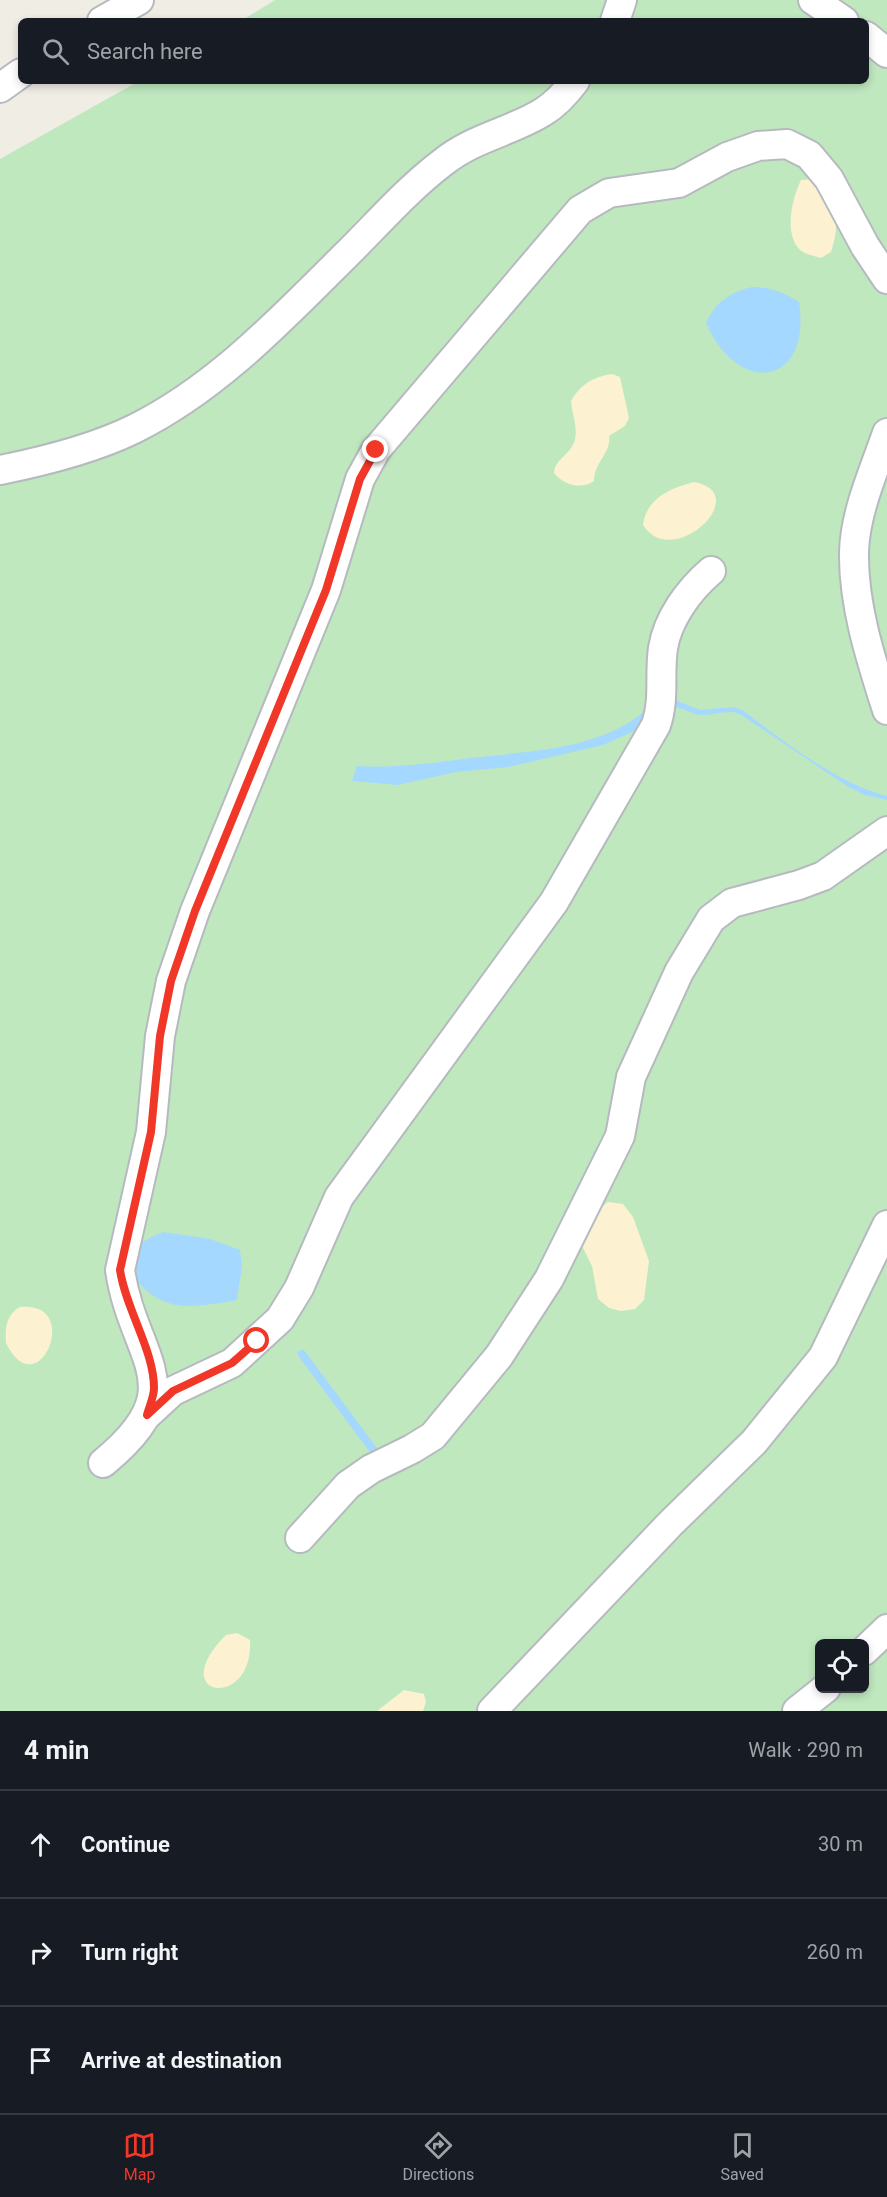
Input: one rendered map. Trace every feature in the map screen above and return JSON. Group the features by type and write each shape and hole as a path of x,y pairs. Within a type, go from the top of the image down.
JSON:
{"street":[{"path":"107,18 140,0"},
{"path":"616,18 622,0"},
{"path":"813,0 840,18"},
{"path":"869,38 887,53"},
{"path":"0,88 18,75"},
{"path":"0,470 87,448 134,429 199,390 269,332 406,193 444,161 479,139 542,113 563,96 573,84"},
{"path":"147,1415 154,1389 151,1366 123,1292 120,1270 151,1132 160,1036 171,981 195,911 326,590 360,479 376,450 580,210 609,193 679,183 727,157 758,146 787,144 809,155 829,179 865,246 887,279"},
{"path":"887,433 863,502 854,552 858,596 872,662 887,710"},
{"path":"103,1463 128,1442 147,1415 173,1391 232,1363 280,1319 299,1288 339,1197 554,902 656,725 662,707 663,648 670,622 695,584 711,571"},
{"path":"300,1538 348,1485 371,1469 433,1436 499,1356 549,1279 620,1136 631,1077 679,972 711,920 732,903 799,885 823,876 887,831"},
{"path":"492,1711 670,1524 754,1442 823,1357 887,1225"},
{"path":"869,1646 887,1629"},
{"path":"797,1711 821,1693"}],"green space":[{"path":"275,0 887,0 887,1711 0,1711 0,159 134,84 869,84 869,18 246,18"}],"sand":[{"path":"813,179 834,213 836,221 831,252 821,258 800,250 791,229 793,203 801,180"},
{"path":"612,374 620,377 629,418 625,426 609,436 608,447 597,468 594,481 578,486 563,481 554,473 559,461 571,449 575,440 576,429 571,401 588,382"},
{"path":"694,482 711,489 716,500 713,513 703,525 688,535 672,540 656,537 643,525 649,508 668,491"},
{"path":"608,1202 623,1204 633,1217 649,1261 644,1300 635,1309 621,1311 609,1308 598,1299 592,1266 580,1242 596,1211"},
{"path":"20,1307 39,1309 49,1319 52,1333 49,1347 41,1359 31,1364 18,1360 6,1343 7,1322 15,1310"},
{"path":"237,1633 250,1640 248,1663 239,1678 228,1686 216,1688 207,1683 204,1672 209,1656 226,1635"},
{"path":"404,1690 424,1694 426,1702 423,1711 377,1711"}],"water":[{"path":"752,287 777,291 799,302 800,330 794,352 784,366 769,372 753,371 736,363 720,347 706,323 714,309 725,299"},
{"path":"675,700 700,710 733,707 742,710 811,760 868,790 887,796 887,800 865,795 847,786 740,714 726,712 702,715 665,706"},
{"path":"647,709 641,728 603,745 508,767 456,772 398,785 352,781 357,766 423,764 535,751 584,742 628,723"},
{"path":"164,1232 210,1239 240,1250 242,1266 237,1300 183,1306 167,1303 142,1287 132,1271 133,1253 142,1243"}],"waterway":[{"path":"302,1354 374,1451"}],"route":[{"path":"257,1341 232,1363 173,1391 147,1415 154,1389 151,1366 123,1292 120,1270 151,1132 160,1036 171,981 195,911 326,590 360,479 376,450"}]}
